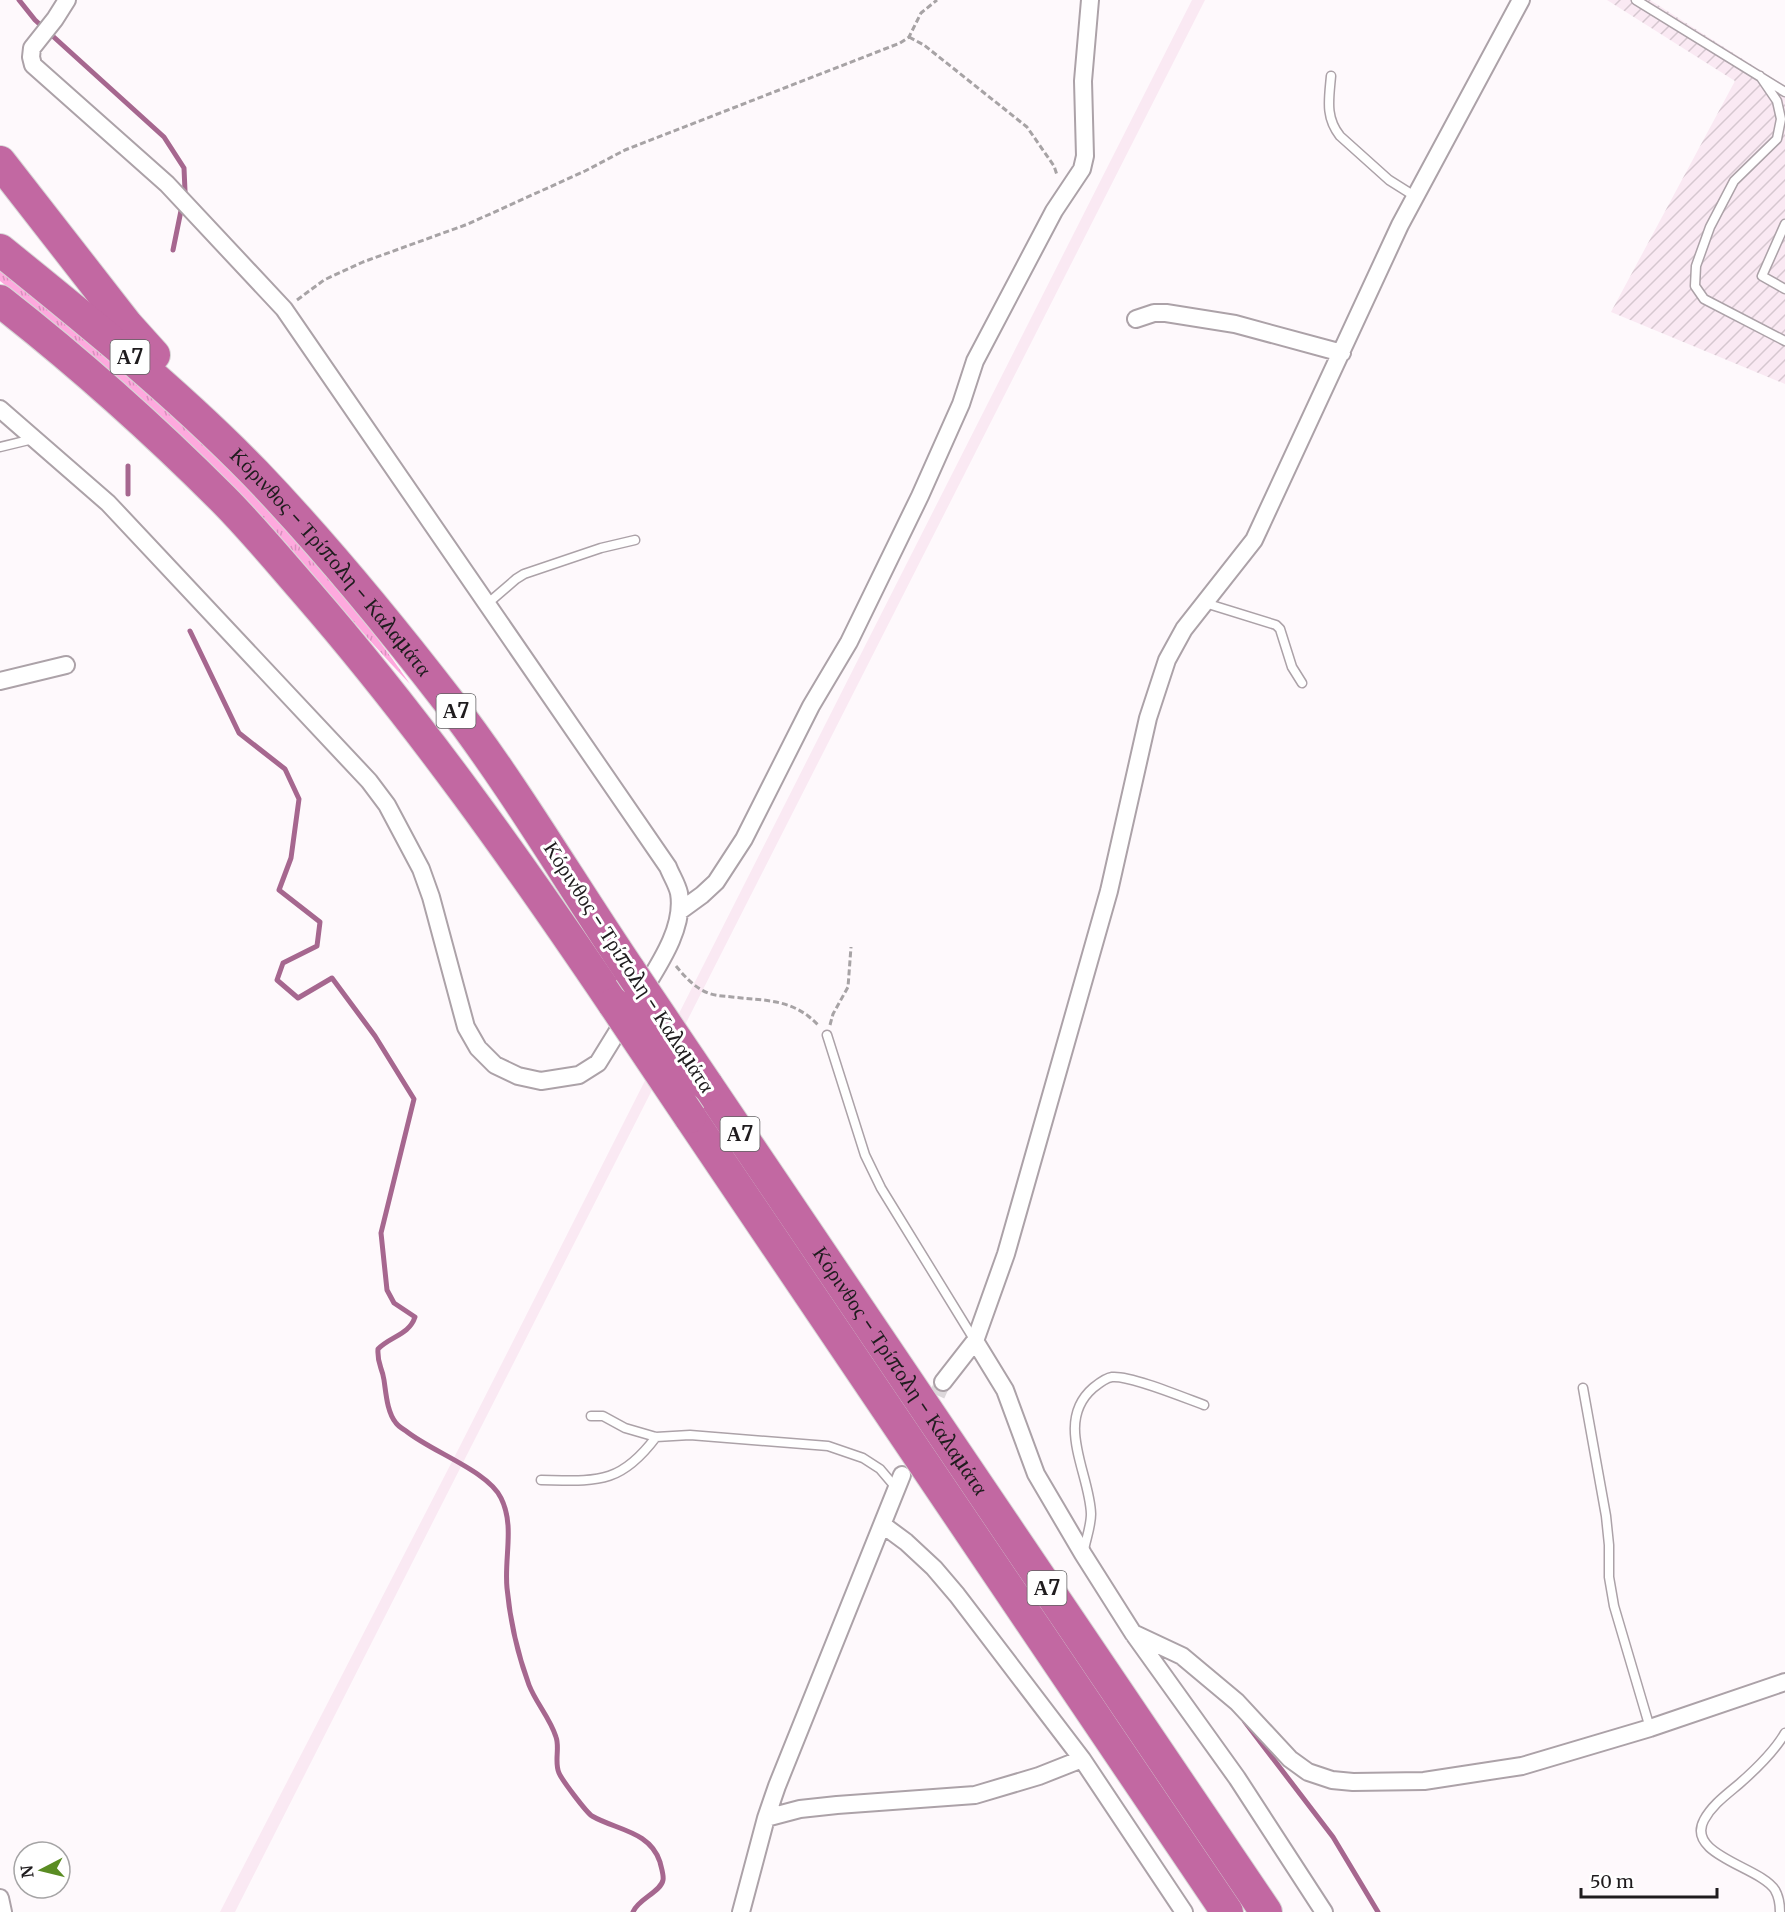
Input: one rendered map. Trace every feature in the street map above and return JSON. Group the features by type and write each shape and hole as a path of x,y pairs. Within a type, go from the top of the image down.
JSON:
{"highway":[{"path":"0,162 127,325 253,472"},
{"name":"Κόρινθος - Τρίπολη - Καλαμάτα","path":"0,250 132,358 253,472 360,593 450,703 523,805 630,971 1266,1912"},
{"name":"Κόρινθος - Τρίπολη - Καλαμάτα","path":"0,301 136,415 230,506 380,680 442,759 614,1004 1227,1912"},
{"path":"0,327 136,415"}],"street":[{"path":"0,409 108,503 273,677 369,781 387,805 421,869 431,897 466,1027 478,1048 495,1065 518,1076 541,1081 579,1075 598,1063 666,953 680,911 679,891 668,867 284,309 167,184 33,65 32,48 56,19 67,0"},
{"path":"680,911 716,882 744,839 811,706 849,642 961,405 975,361 1061,200 1082,169 1085,156 1083,81 1090,0"},
{"path":"943,1382 975,1341 1006,1254 1109,891 1156,689 1167,660 1184,629 1254,540 1400,225 1521,0"},
{"path":"1136,319 1154,313 1166,313 1235,324 1342,353"},
{"path":"0,681 66,665"},
{"path":"975,1341 1005,1390 1036,1474 1083,1554 1133,1633 1237,1778 1324,1912"},
{"path":"741,1912 766,1818 809,1704 899,1482"},
{"path":"883,1525 906,1542 934,1568 957,1595 1082,1759 1185,1912"},
{"path":"1133,1633 1182,1656 1236,1702 1290,1759 1308,1772 1332,1780 1404,1783 1522,1766 1650,1728 1785,1682"},
{"path":"766,1818 801,1809 837,1805 975,1795 1039,1776 1082,1759"},
{"path":"0,1898 3,1912"}],"lane":[{"path":"1636,0 1785,92"},
{"path":"1331,76 1328,111 1333,127 1389,180 1416,197"},
{"path":"1760,76 1777,101 1783,122 1777,139 1734,182 1710,227 1696,266 1695,286 1704,299 1785,340"},
{"path":"1785,224 1762,276 1785,289"},
{"path":"0,447 33,439"},
{"path":"486,605 524,574 601,548 636,540"},
{"path":"1205,603 1276,625 1280,629 1292,667 1302,683"},
{"path":"827,1035 866,1155 881,1188 975,1341"},
{"path":"1083,1554 1091,1516 1075,1435 1078,1412 1088,1392 1100,1382 1112,1377 1147,1385 1204,1405"},
{"path":"1583,1388 1606,1516 1609,1577 1614,1606 1650,1728"},
{"path":"591,1416 603,1416 625,1428 656,1437 690,1435 828,1446 863,1458 899,1482"},
{"path":"541,1480 596,1480 610,1477 626,1470 656,1437"},
{"path":"1780,1912 1780,1900 1775,1889 1766,1880 1711,1850 1703,1842 1701,1826 1720,1799 1773,1750 1785,1733"}],"path":[{"path":"284,309 324,280 363,262 468,224 585,171 625,150 900,43 909,37 921,13 937,0"},
{"path":"909,37 924,45 1027,127 1054,166 1061,200"},
{"path":"827,1035 833,1014 848,987 852,947"},
{"path":"666,953 687,979 701,990 711,994 764,999 789,1005 810,1016 827,1035"}],"shaded area":[{"path":"1192,0 1205,0 235,1912 220,1912 459,1448"},
{"path":"1607,0 1650,0 1785,86 1785,384 1611,312 1735,81"}],"green space":[{"path":"0,269 113,362 221,461 321,568 410,684 235,488 179,433 120,381 0,281"}],"waterway":[{"path":"19,0 35,20 164,137 184,168 185,191 173,250"},
{"path":"128,466 128,494"},
{"path":"190,631 239,733 285,769 299,799 291,858 279,890 320,922 317,946 283,963 277,980 298,998 332,978 375,1036 414,1099 381,1233 387,1290 394,1303 415,1317 409,1328 378,1349 387,1402 396,1423 417,1439 472,1470 494,1488 501,1498 508,1531 506,1576 512,1625 529,1685 556,1737 559,1773 574,1796 592,1816 631,1833 649,1844 660,1862 663,1876 661,1884 633,1912"},
{"path":"1245,1722 1333,1837 1378,1912"}],"tunnel":[{"path":"927,1417 943,1382"}]}
